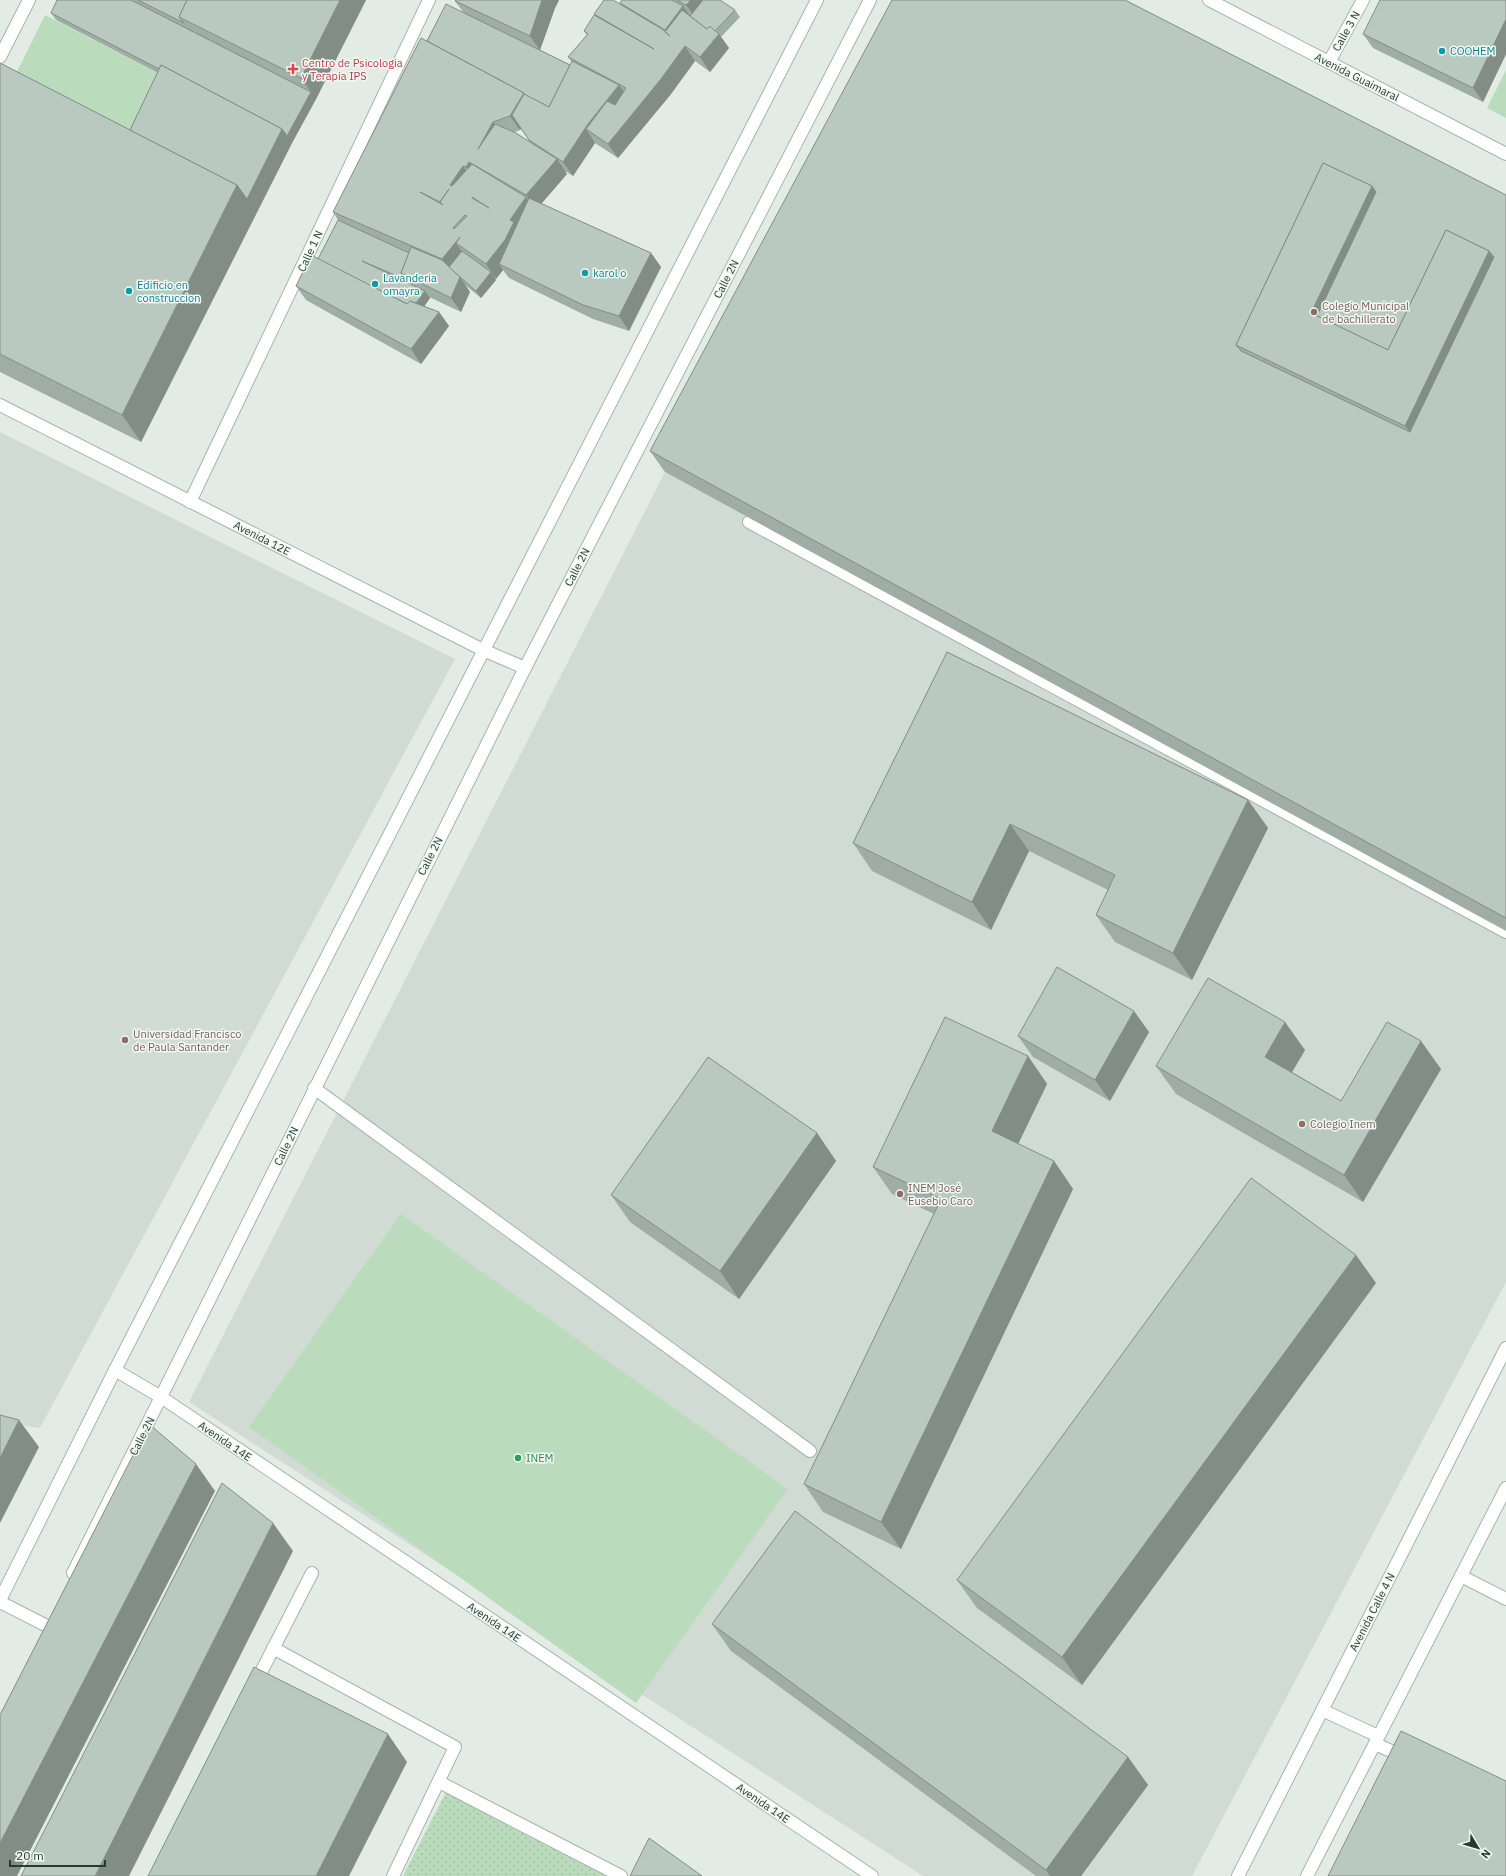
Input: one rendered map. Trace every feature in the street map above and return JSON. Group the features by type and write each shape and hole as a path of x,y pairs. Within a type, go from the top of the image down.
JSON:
{"street":[{"path":"0,57 29,0"},
{"name":"Calle 1 N","path":"190,502 429,0"},
{"path":"40,1640 48,1622 0,1601 115,1370 817,0"},
{"name":"Calle 2N","path":"68,1583 525,668 870,0"},
{"name":"Avenida Guaimaral","path":"1209,0 1506,154"},
{"name":"Calle 3 N","path":"1329,62 1363,0"},
{"name":"Avenida 12E","path":"0,406 483,650 525,668"},
{"path":"749,522 1506,932"},
{"path":"314,1088 810,1451"},
{"name":"Avenida Calle 4 N","path":"1238,1876 1506,1348"},
{"name":"Avenida 14E","path":"115,1370 161,1397 872,1876"},
{"path":"1306,1876 1506,1488"},
{"path":"248,1698 312,1573"},
{"path":"1461,1576 1506,1599"},
{"path":"273,1648 456,1747 393,1876"},
{"path":"1322,1710 1417,1762"},
{"path":"439,1782 621,1876"}],"shaded area":[{"name":"Universidad Francisco de Paula Santander","path":"0,432 455,659 40,1428 0,1422"},
{"name":"INEM José Eusebio Caro","path":"665,472 1136,732 1506,932 1506,1282 1192,1876 923,1876 189,1402"}],"green space":[{"path":"45,15 171,80 137,151 10,86"},
{"path":"1506,70 1506,118 1487,108"},
{"name":"INEM","path":"401,1214 788,1489 636,1703 249,1427"},
{"path":"447,1790 607,1876 403,1876"}],"building":[{"path":"57,0 131,0 311,92 287,136 282,129 161,65 159,69 51,13"},
{"path":"138,0 187,0 179,17 184,23"},
{"name":"Centro de Psicologia y Terapia IPS","path":"187,0 340,0 301,78 179,17"},
{"path":"542,0 530,36 455,1"},
{"path":"604,0 613,0 665,32 682,10 707,29 710,26 719,34 700,57 685,46 661,79 608,144 586,129 607,101 615,105 626,88 568,57 588,34 584,31 594,15 654,49 594,14"},
{"path":"622,0 672,0 683,6 665,30 620,3"},
{"path":"677,0 691,0 686,5"},
{"path":"703,0 720,0 735,10 715,31 710,26 707,29 690,16"},
{"path":"892,0 1125,0 1506,195 1506,918 650,451","holes":["1323,163 1372,186 1376,192 1317,316 1388,350 1446,230 1489,251 1494,257 1410,432 1241,351 1236,345"]},
{"name":"COOHEM","path":"1380,0 1506,0 1506,19 1473,88 1363,34"},
{"path":"446,4 570,65 549,107 427,41"},
{"path":"421,38 524,93 510,116 493,122 478,149 495,124 514,132 557,159 526,195 469,162 466,167 463,166 450,185 452,186 472,164 526,197 510,220 514,222 505,240 486,264 456,243 460,237 442,259 333,212","holes":["420,192 440,202 443,205","465,215 467,216 454,229 453,228"]},
{"path":"572,61 619,85 588,124 563,162 529,140 512,115 524,94 549,107"},
{"path":"0,63 237,185 122,415 0,354"},
{"path":"161,65 282,129 247,199 237,185 130,130"},
{"path":"1323,163 1372,186 1311,313 1388,350 1446,230 1489,251 1405,426 1236,345"},
{"name":"karol o","path":"529,198 651,253 619,316 583,305 499,264"},
{"path":"338,220 409,253 401,273 405,278 404,279 362,261 425,291 416,303 410,301 407,304 318,259"},
{"path":"411,247 442,260 460,277 451,298 401,273"},
{"path":"462,251 491,272 476,291 449,267"},
{"path":"311,255 407,304 410,301 439,312 411,349 296,286"},
{"path":"947,652 1248,800 1173,953 1096,915 1115,875 1010,824 972,902 853,843"},
{"path":"1057,967 1134,1011 1095,1080 1018,1036"},
{"path":"1208,978 1285,1022 1265,1057 1341,1101 1387,1022 1421,1041 1344,1175 1156,1066"},
{"path":"945,1017 1028,1056 992,1131 1054,1161 881,1522 804,1484 941,1199 873,1167"},
{"path":"708,1057 817,1133 720,1271 611,1195"},
{"path":"1251,1178 1356,1255 1062,1657 957,1580"},
{"path":"0,1415 19,1420 0,1458"},
{"path":"149,1424 196,1464 0,1843 0,1715"},
{"path":"222,1483 273,1523 95,1876 21,1876"},
{"path":"795,1511 1128,1757 1046,1870 712,1624"},
{"path":"254,1667 388,1734 316,1876 148,1876"},
{"path":"1401,1731 1506,1781 1506,1876 1328,1876"},
{"path":"649,1838 702,1876 630,1876"}],"place":[{"name":"COOHEM","path":"1442,51"},
{"name":"Centro de Psicologia y Terapia IPS","path":"293,69"},
{"name":"karol o","path":"585,273"},
{"name":"Lavanderia omayra","path":"375,284"},
{"name":"Edificio en construccion","path":"129,291"},
{"name":"Colegio Municipal de bachillerato","path":"1314,312"},
{"name":"Universidad Francisco de Paula Santander","path":"125,1040"},
{"name":"Colegio Inem","path":"1302,1124"},
{"name":"INEM José Eusebio Caro","path":"900,1194"},
{"name":"INEM","path":"518,1458"}]}
